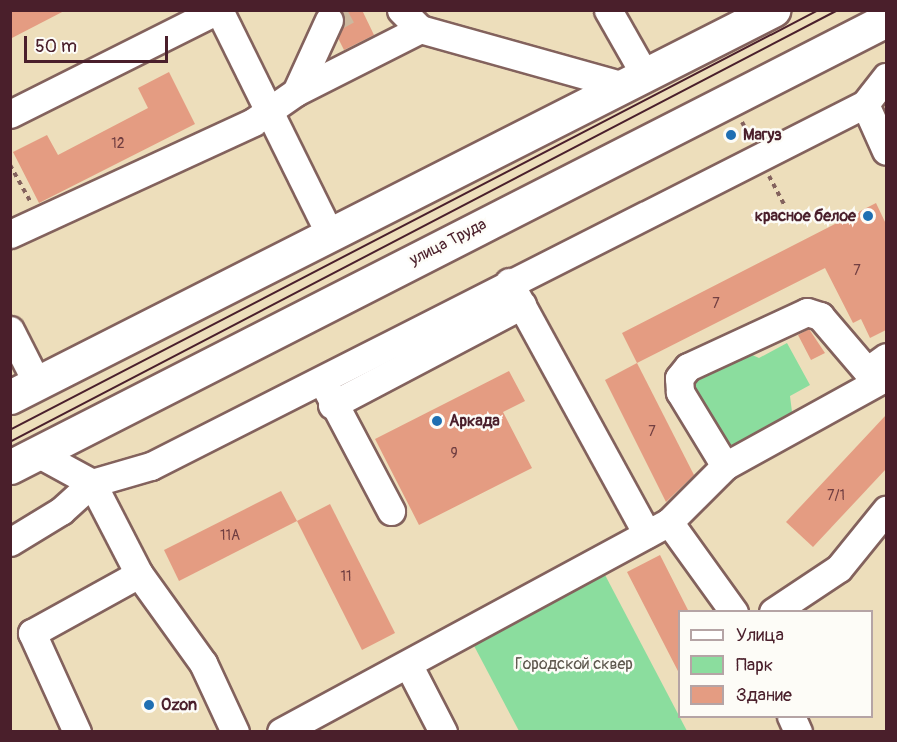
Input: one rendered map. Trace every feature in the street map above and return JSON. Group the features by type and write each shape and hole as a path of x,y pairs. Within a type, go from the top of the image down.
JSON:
{"main road":[{"path":"24,390 773,10"},
{"name":"улица Труда","path":"24,460 886,20"}],"street":[{"path":"10,114 218,10 267,113 330,235"},
{"path":"608,10 634,81"},
{"path":"296,92 329,20"},
{"path":"10,234 267,113 410,20 634,81"},
{"path":"332,405 516,294 866,104 886,77"},
{"path":"866,104 886,151"},
{"path":"10,542 61,511 92,483 152,466 323,378 516,294"},
{"path":"516,294 658,528 732,610"},
{"path":"281,732 409,666 658,528 725,466 848,398 880,368 820,316 807,312 688,367 679,378 680,392 725,466"},
{"path":"10,330 24,390"},
{"path":"323,378 332,405 392,510"},
{"path":"24,460 92,483 139,574 184,632 236,732"},
{"path":"776,610 839,568 886,510"},
{"path":"77,732 32,633 139,574"},
{"path":"409,666 442,732"},
{"path":"791,718 798,732"}],"path":[{"path":"10,165 39,219"}],"green space":[{"path":"787,343 810,385 790,396 792,412 782,430 750,446 726,449 691,391 689,374 741,350 759,358"},
{"name":"Городской сквер","path":"604,573 678,714 678,718 687,731 519,731 472,642"}],"building":[{"path":"10,10 66,10 10,39"},
{"path":"341,10 362,10 374,35 344,50 338,38"},
{"path":"169,72 195,124 39,203 13,152 47,135 58,155 148,108 138,88"},
{"path":"876,203 886,224 886,330 870,338 861,319 853,323 825,268 637,363 622,333"},
{"path":"809,329 825,353 811,360 798,335"},
{"path":"637,363 694,475 666,502 605,380"},
{"path":"509,371 525,401 503,412 532,468 419,525 375,439"},
{"path":"886,415 886,469 813,547 786,522"},
{"path":"281,491 297,521 179,581 164,550"},
{"path":"330,504 395,633 362,650 297,521"},
{"path":"660,555 688,610 678,610 678,671 627,572"}],"tunnel":[{"path":"329,20 348,10"}],"tram line":[{"path":"10,430 819,10"},
{"path":"10,442 838,10"}],"place":[{"name":"Магуз","path":"731,135"},
{"name":"красное белое","path":"868,216"},
{"name":"Аркада","path":"437,421"},
{"name":"Ozon","path":"149,705"}]}
